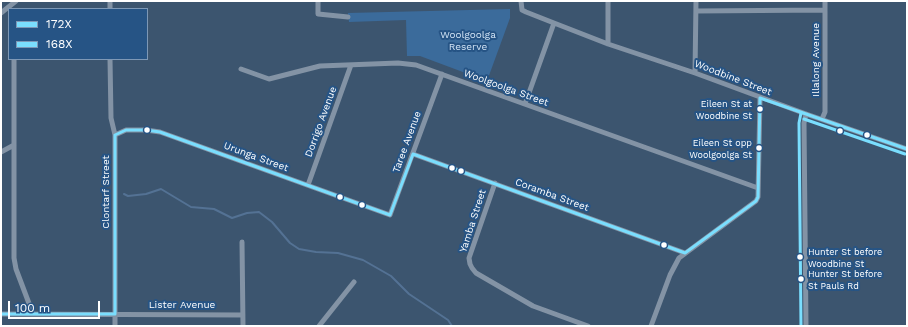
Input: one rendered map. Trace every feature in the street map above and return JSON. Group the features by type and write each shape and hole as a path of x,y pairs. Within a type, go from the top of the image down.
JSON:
{"street":[{"path":"10,8 16,1"},
{"path":"318,1 318,14 348,17"},
{"name":"Woodbine Street","path":"520,1 522,10 526,12 608,44 695,73 760,98 907,149"},
{"path":"608,1 608,44"},
{"path":"695,73 696,1"},
{"name":"Illalong Avenue","path":"822,119 825,112 825,1"},
{"path":"696,11 825,10"},
{"path":"525,104 554,23"},
{"path":"14,60 14,258 16,270 33,314"},
{"name":"Clontarf Street","path":"110,60 111,118 115,134 115,326"},
{"name":"Woolgoolga Street","path":"241,69 269,79 320,66 398,63 416,65 758,188"},
{"name":"Dorrigo Avenue","path":"308,185 351,65"},
{"name":"Taree Avenue","path":"390,215 442,74"},
{"path":"651,326 674,266 679,258 754,204 758,197 760,98"},
{"path":"806,114 804,123 806,326"},
{"name":"Urunga Street","path":"115,134 126,130 160,132 390,215"},
{"path":"1,152 14,145"},
{"name":"Coramba Street","path":"413,154 685,253"},
{"name":"Yamba Street","path":"495,184 469,258 470,264 476,272 533,306 588,326"},
{"path":"242,242 243,326"},
{"path":"319,326 354,282"},
{"name":"Lister Avenue","path":"1,314 243,315"}],"green space":[{"name":"Woolgoolga Reserve","path":"510,9 510,18 487,81 420,56 407,56 406,20 349,22 348,13"}],"waterway":[{"path":"124,194 128,196 146,194 161,189 191,207 214,209 232,218 247,213 259,212 272,222 290,243 299,249 316,252 338,253 363,260 391,276 409,294 448,320 452,326"}],"transit line":[{"name":"172X","path":"760,98 907,149"},
{"name":"172X","path":"685,253 756,201 758,197 760,98"},
{"name":"168X","path":"801,113 799,123 801,326"},
{"name":"168X","path":"804,119 905,154"},
{"name":"172X","path":"115,135 126,130 160,132 390,215"},
{"name":"172X","path":"115,135 115,314"},
{"name":"172X","path":"413,154 685,253"},
{"name":"172X","path":"390,215 413,154"},
{"name":"172X","path":"1,314 115,314"}],"place":[{"name":"Eileen St at Woodbine St","path":"760,109"},
{"name":"Eileen St opp Woolgoolga St","path":"759,148"},
{"name":"Hunter St before Woodbine St","path":"800,257"},
{"name":"Hunter St before St Pauls Rd","path":"801,279"}]}
